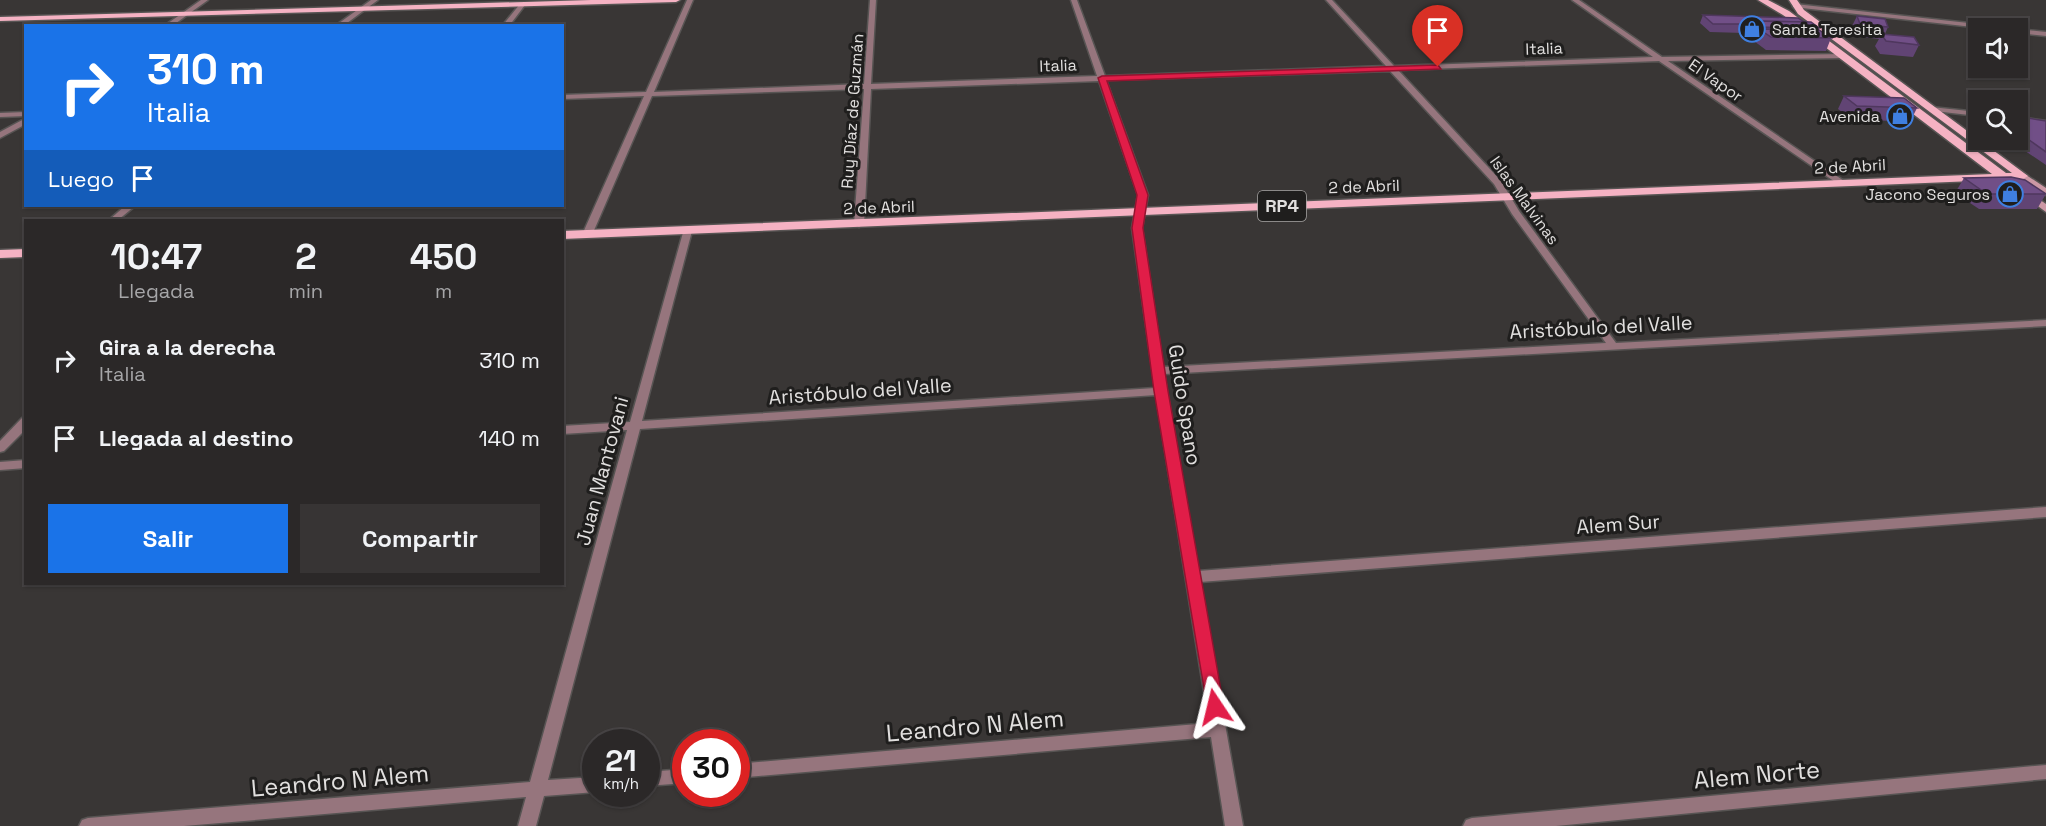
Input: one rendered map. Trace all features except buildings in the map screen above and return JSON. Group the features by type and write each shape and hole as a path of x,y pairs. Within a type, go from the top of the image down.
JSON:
{"main road":[{"path":"0,19 676,0"},
{"path":"1762,0 1786,14 2046,209"},
{"path":"1794,3 2046,192"},
{"name":"2 de Abril","path":"564,235 2024,176"},
{"path":"0,254 24,253"}],"street":[{"path":"170,24 205,0"},
{"path":"341,24 375,0"},
{"path":"587,234 690,0"},
{"name":"Ruy Díaz de Guzmán","path":"860,224 870,86 873,0"},
{"name":"Guido Spano","path":"1074,0 1143,195 1137,228 1161,391 1234,826"},
{"name":"Islas Malvinas","path":"1329,0 1498,183 1515,212 1613,346"},
{"name":"El Vapor","path":"1575,0 1841,183"},
{"path":"1830,1 1828,4 1834,10"},
{"path":"1794,3 1834,10 1968,25"},
{"path":"507,24 522,4"},
{"path":"2028,32 2046,34"},
{"name":"Italia","path":"564,96 1661,59 1843,56"},
{"path":"1934,109 1968,113"},
{"path":"0,115 24,114"},
{"path":"2028,120 2046,123"},
{"path":"0,136 24,121"},
{"path":"114,219 129,207"},
{"name":"Juan Mantovani","path":"527,826 687,231"},
{"name":"Aristóbulo del Valle","path":"1158,370 2046,323"},
{"name":"Aristóbulo del Valle","path":"564,430 1161,391"},
{"path":"0,448 24,423"},
{"path":"0,466 24,464"},
{"name":"Alem Sur","path":"1192,577 2046,512"},
{"name":"Leandro N Alem","path":"750,770 1219,729"},
{"name":"Alem Norte","path":"1472,826 2046,772"},
{"name":"Leandro N Alem","path":"88,826 582,785"}],"place":[{"name":"Santa Teresita","path":"1752,29"},
{"name":"Avenida","path":"1900,116"},
{"name":"Jacono Seguros","path":"2010,194"}],"route":[{"path":"1215,707 1161,391 1137,228 1143,195 1102,78 1438,67"}]}
